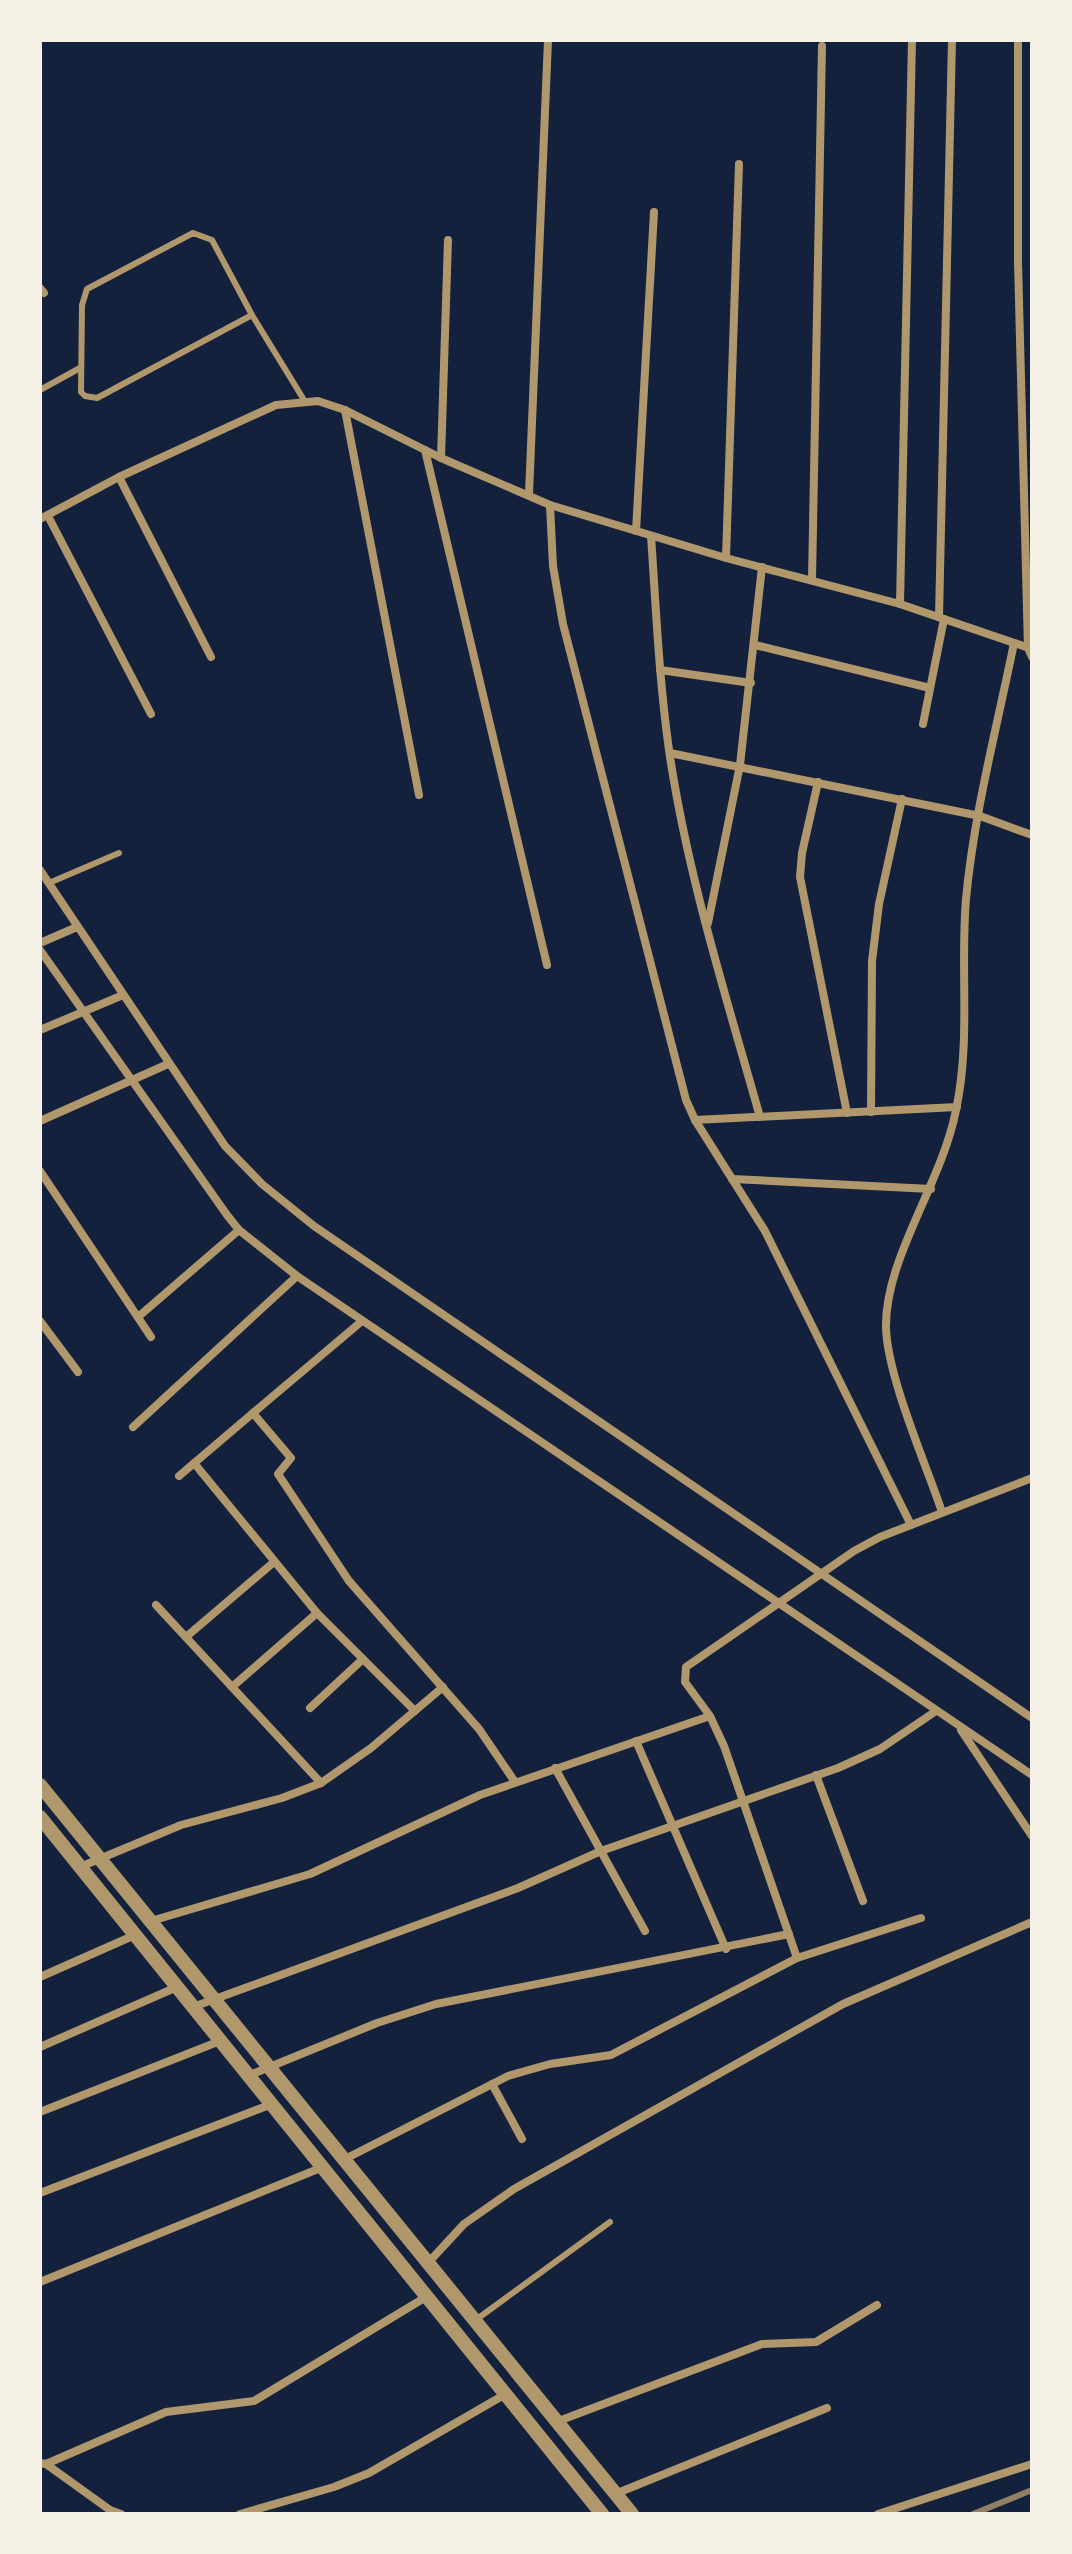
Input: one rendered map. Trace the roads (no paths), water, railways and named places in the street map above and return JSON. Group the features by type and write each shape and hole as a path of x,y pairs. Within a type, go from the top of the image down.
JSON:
{"street":[{"path":"529,494 548,40"},
{"path":"900,604 912,40"},
{"path":"923,724 942,618 952,40"},
{"path":"151,714 44,517 119,477 276,405 304,400 345,410 441,458 550,505 726,558 900,604 1031,651 1018,262 1018,40"},
{"path":"812,580 822,46"},
{"path":"726,558 739,164"},
{"path":"636,531 654,212"},
{"path":"441,458 448,240"},
{"path":"345,410 419,795"},
{"path":"425,450 547,965"},
{"path":"119,477 211,657"},
{"path":"550,505 553,566 563,624 668,1040 695,1120 765,1231 911,1525"},
{"path":"651,536 660,670 670,753 707,927 760,1117"},
{"path":"707,927 740,765 762,567"},
{"path":"942,1512 891,1362 886,1330 887,1300 896,1269 931,1189 957,1107 966,1014 967,898 1014,643"},
{"path":"755,645 930,688"},
{"path":"660,670 751,683"},
{"path":"670,753 980,816 1032,835"},
{"path":"818,782 802,853 800,877 847,1113"},
{"path":"871,1112 872,961 879,904 902,799"},
{"path":"40,870 225,1146 262,1184 314,1226 1032,1718"},
{"path":"40,943 77,927"},
{"path":"40,950 130,1081 239,1230 297,1276 362,1321 1032,1775"},
{"path":"40,1030 123,995"},
{"path":"40,1121 168,1064"},
{"path":"695,1120 957,1107"},
{"path":"40,1171 151,1337"},
{"path":"732,1179 931,1189"},
{"path":"138,1317 239,1230"},
{"path":"133,1427 297,1276"},
{"path":"40,1321 78,1372"},
{"path":"179,1476 362,1321"},
{"path":"253,1413 291,1458 278,1474 337,1562 363,1598 479,1729 515,1782"},
{"path":"194,1463 317,1613 415,1711"},
{"path":"797,1958 744,1798 710,1716 685,1682 686,1667 779,1606 819,1574 880,1537 1032,1478"},
{"path":"186,1637 274,1562"},
{"path":"156,1605 321,1783"},
{"path":"232,1687 317,1613"},
{"path":"310,1708 363,1659"},
{"path":"80,1867 181,1825 282,1798 321,1783 371,1748 443,1687"},
{"path":"193,2007 518,1888 601,1851 673,1824 816,1775 880,1749 936,1711"},
{"path":"151,1921 310,1874 433,1814 515,1782 710,1716"},
{"path":"958,1725 1032,1836"},
{"path":"636,1741 726,1949"},
{"path":"555,1768 645,1931"},
{"path":"816,1775 863,1901"},
{"path":"40,1785 632,2514"},
{"path":"40,1817 602,2514"},
{"path":"345,2159 529,2068 597,2058 624,2050 797,1958 921,1918"},
{"path":"427,2264 450,2236 480,2211 541,2174 843,2004 1032,1922"},
{"path":"250,2075 377,2023 436,2004 726,1949 789,1934"},
{"path":"40,1977 135,1935"},
{"path":"40,2047 177,1987"},
{"path":"40,2112 220,2041"},
{"path":"492,2084 522,2139"},
{"path":"40,2193 272,2104"},
{"path":"40,2282 323,2167"},
{"path":"43,2464 166,2412 254,2401 426,2297"},
{"path":"555,2422 762,2344 816,2342 877,2305"},
{"path":"476,2360 494,2346"},
{"path":"240,2514 334,2487 369,2473 504,2395"},
{"path":"615,2494 827,2408"},
{"path":"43,2464 110,2510 121,2514"},
{"path":"878,2514 1032,2464"}],"lane":[{"path":"252,315 97,398 81,392 82,305 87,289 193,233 212,240 252,315 304,400"},
{"path":"40,390 80,368"},
{"path":"49,883 119,853"},
{"path":"474,2321 610,2222"}],"railway":[{"path":"973,2514 1032,2490"}]}
